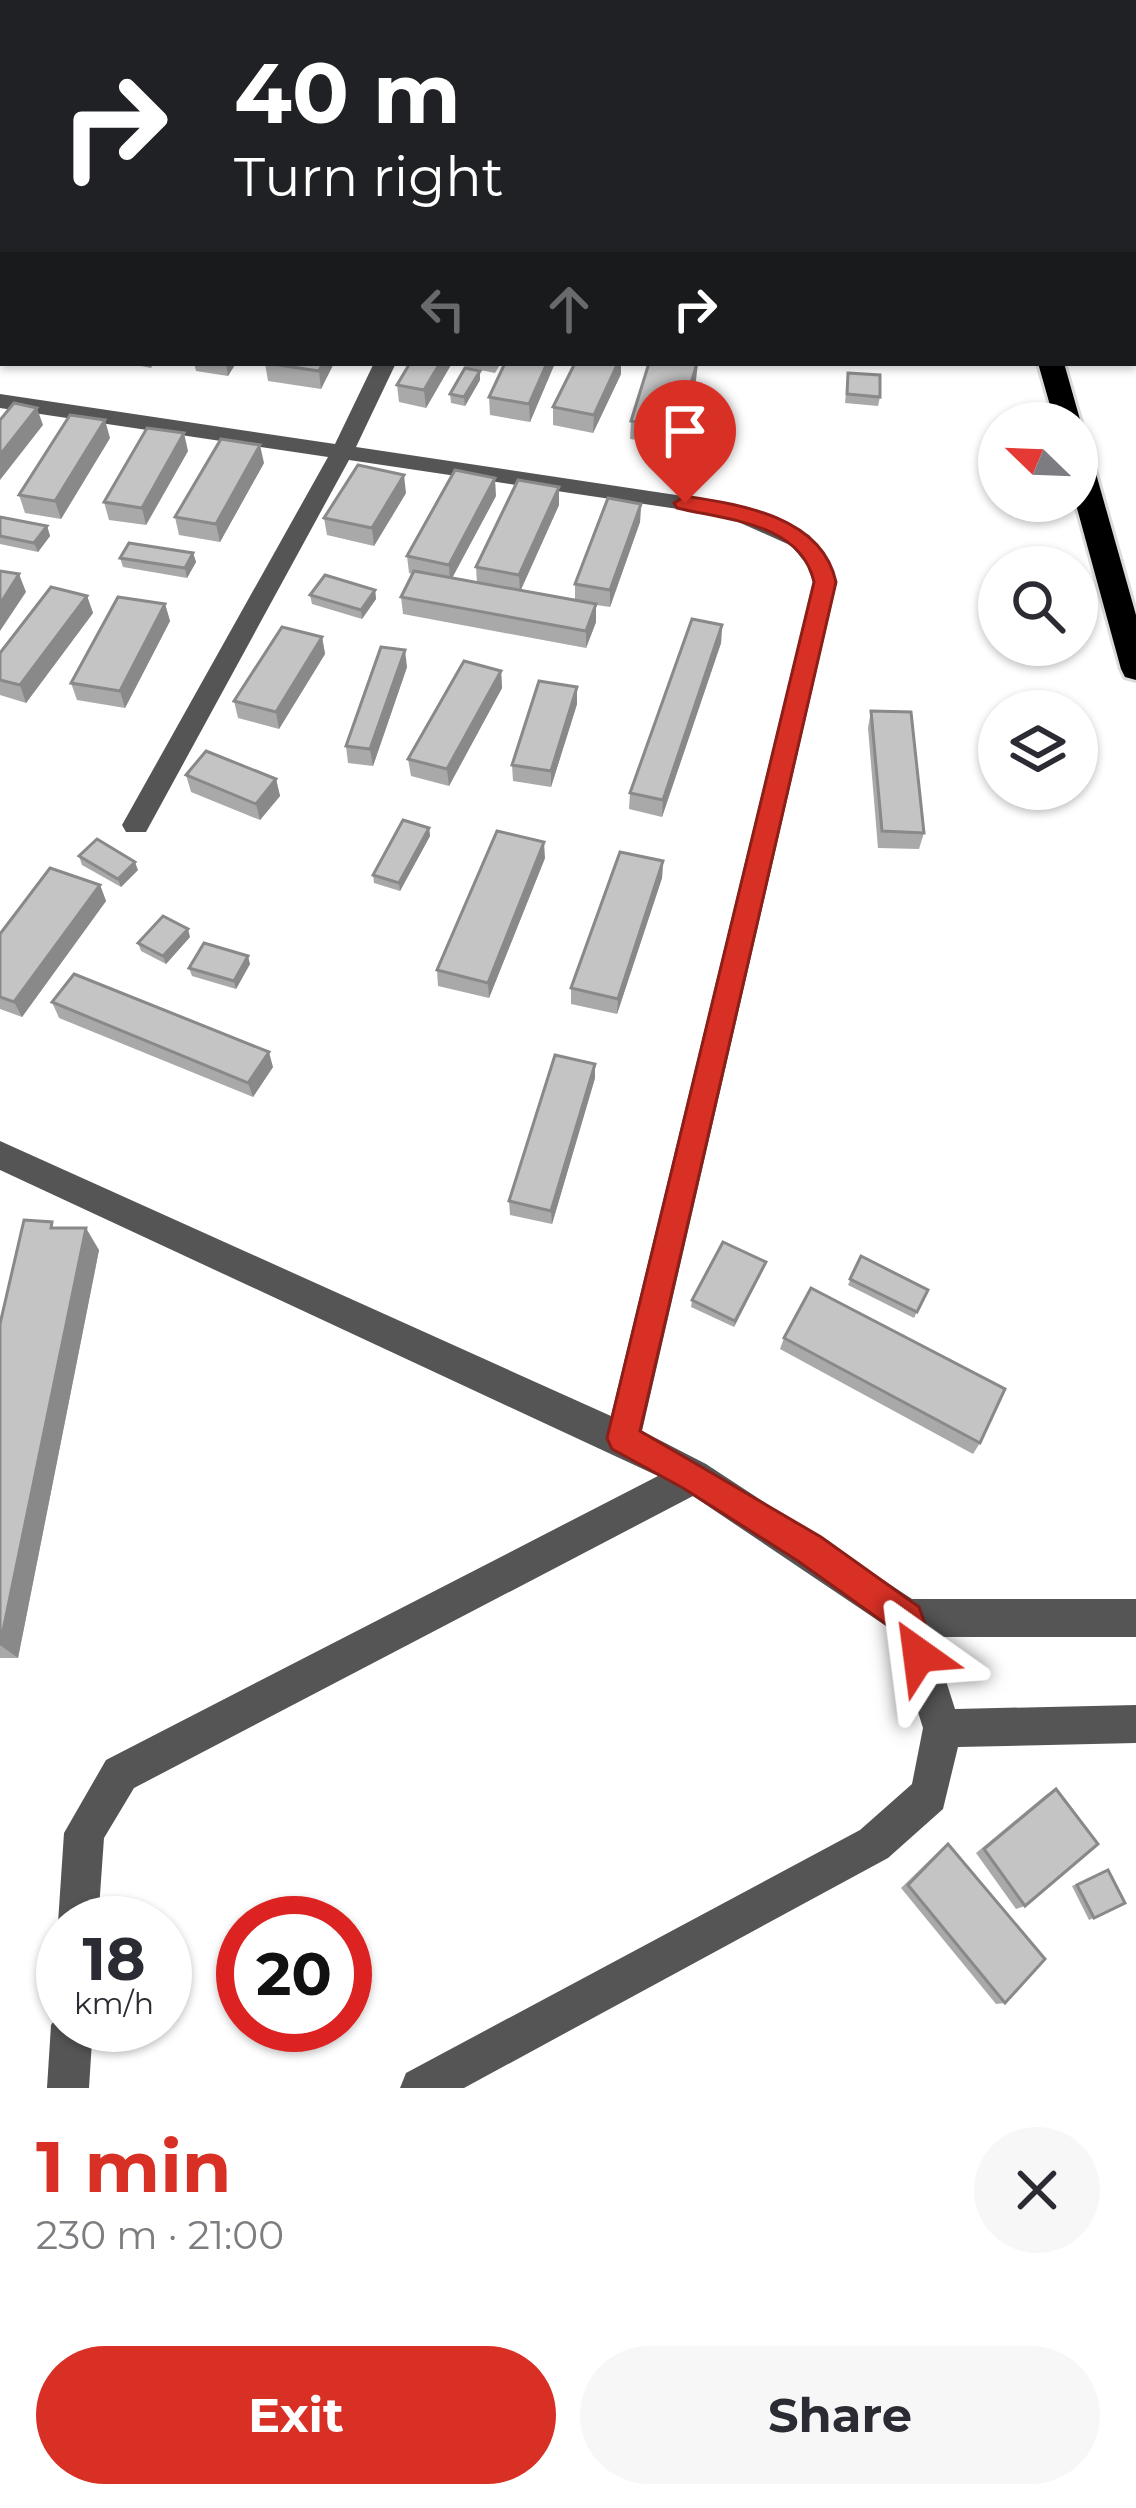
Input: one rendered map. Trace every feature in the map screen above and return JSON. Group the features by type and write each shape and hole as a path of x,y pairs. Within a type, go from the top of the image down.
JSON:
{"highway":[{"path":"1052,366 1062,402"},
{"path":"1095,522 1136,669"}],"lane":[{"path":"136,825 342,453 384,366"},
{"path":"0,401 728,509 799,536 820,558 825,582 623,1438"},
{"path":"0,1155 623,1438 694,1476 907,1618 1136,1618"},
{"path":"80,1896 84,1833 120,1774 694,1476"},
{"path":"421,2088 874,1844 929,1795 942,1728 907,1618"},
{"path":"942,1728 1136,1724"},
{"path":"68,2088 70,2052"}],"building":[{"path":"408,366 438,366 424,390 397,385"},
{"path":"504,366 546,366 529,404 489,397"},
{"path":"574,366 617,366 594,415 553,407"},
{"path":"648,366 696,366 678,428 631,421"},
{"path":"465,368 480,371 464,397 450,394"},
{"path":"848,373 880,375 880,397 847,394"},
{"path":"14,403 37,408 0,455 0,420"},
{"path":"70,415 105,420 55,501 19,495"},
{"path":"147,428 184,433 142,508 104,502"},
{"path":"221,439 260,445 216,524 175,517"},
{"path":"358,465 404,475 372,528 324,518"},
{"path":"455,470 495,478 449,565 407,556"},
{"path":"518,480 559,487 519,575 476,567"},
{"path":"608,498 641,504 610,590 575,584"},
{"path":"0,517 47,526 34,543 0,536"},
{"path":"129,543 193,553 185,568 120,558"},
{"path":"0,571 19,574 0,604"},
{"path":"414,571 596,604 586,631 401,597"},
{"path":"325,575 375,590 361,610 310,595"},
{"path":"51,587 87,596 20,685 0,680 0,653"},
{"path":"118,597 165,604 120,691 71,683"},
{"path":"692,619 722,625 663,800 630,793"},
{"path":"282,627 322,637 276,712 234,701"},
{"path":"381,647 405,650 370,749 346,746"},
{"path":"464,661 501,671 447,769 408,759"},
{"path":"539,681 577,687 551,771 512,765"},
{"path":"871,711 911,712 924,833 882,831"},
{"path":"206,751 276,779 256,804 186,775"},
{"path":"403,820 429,828 399,883 373,875"},
{"path":"497,831 544,842 488,983 437,970"},
{"path":"97,839 135,862 118,879 79,856"},
{"path":"620,852 663,861 618,999 571,988"},
{"path":"50,868 100,885 14,1002 0,997 0,934"},
{"path":"163,916 188,929 163,956 138,943"},
{"path":"204,943 248,956 234,981 189,968"},
{"path":"74,974 269,1052 248,1083 52,1002"},
{"path":"555,1055 595,1064 551,1211 509,1201"},
{"path":"24,1220 52,1222 51,1228 86,1228 0,1645 0,1324"},
{"path":"723,1242 766,1262 735,1321 692,1300"},
{"path":"861,1256 928,1290 917,1312 850,1279"},
{"path":"811,1288 1005,1389 980,1443 784,1338"},
{"path":"1056,1789 1098,1844 1025,1906 984,1849"},
{"path":"948,1844 1045,1959 1005,2003 908,1885"},
{"path":"1108,1870 1125,1903 1094,1918 1077,1885"}],"route":[{"path":"685,503 728,509 799,536 820,558 825,582 623,1438 694,1476 907,1618 919,1655"}]}
